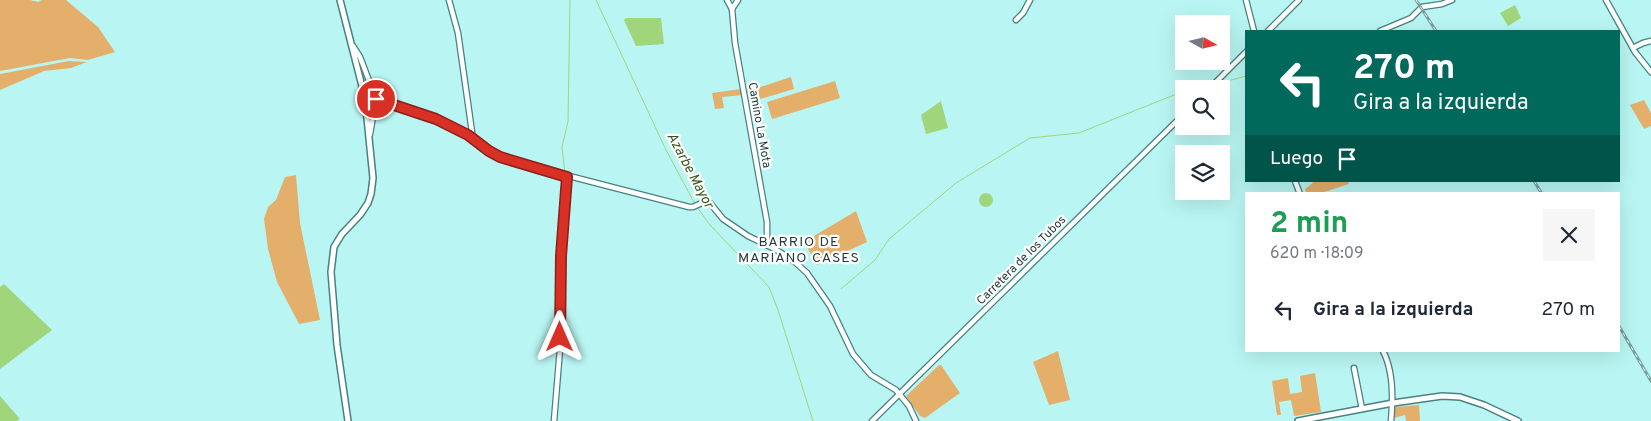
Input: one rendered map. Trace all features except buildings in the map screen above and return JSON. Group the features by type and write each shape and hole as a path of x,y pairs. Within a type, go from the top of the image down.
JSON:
{"main road":[{"path":"340,0 365,98 373,173 372,194 365,209 338,241 331,263 337,345 348,421"},
{"path":"1298,421 1392,403 1442,396 1460,397 1518,421"},
{"path":"1502,414 1509,421"}],"street":[{"path":"449,0 458,33 473,139"},
{"path":"727,0 732,9 738,0"},
{"path":"1016,20 1023,13 1030,0"},
{"path":"1246,0 1254,30"},
{"path":"1269,30 1299,0"},
{"path":"1382,30 1411,18 1422,6 1442,4 1452,0"},
{"path":"1606,0 1633,48 1651,72"},
{"name":"Camino La Mota","path":"732,9 735,43 767,222 767,245"},
{"path":"1633,48 1651,41"},
{"path":"353,46 360,57 376,99 370,136"},
{"path":"1218,80 1245,53"},
{"path":"376,99 426,115 473,139 500,157 567,177 693,207 704,202 710,203 723,219 748,236 795,262 807,273 830,306 853,354 871,375 892,386 900,394 909,406 916,421"},
{"name":"Carretera de los Tubos","path":"872,421 1175,123"},
{"path":"554,421 560,337 561,256 567,177"},
{"path":"1384,352 1389,362 1392,421"},
{"path":"1354,368 1362,409"}],"shaded area":[{"path":"0,0 30,0 38,2 42,0 66,0 98,27 115,52 88,60 70,58 0,71"},
{"path":"1515,5 1521,18 1508,26 1500,13"},
{"path":"626,18 661,18 664,44 636,46 624,20"},
{"path":"69,61 87,62 71,68 44,71 0,90 0,74"},
{"path":"791,77 794,89 750,102 748,91"},
{"path":"835,81 840,98 772,119 767,102"},
{"path":"741,89 742,95 722,97 724,108 715,109 712,93"},
{"path":"1644,100 1651,113 1651,126 1644,129 1630,105"},
{"path":"941,101 948,128 926,134 921,115"},
{"path":"296,175 300,223 320,320 299,324 277,282 268,249 264,219 268,207 276,200 285,177"},
{"path":"1314,182 1348,182 1349,184 1324,192 1306,192 1305,189"},
{"path":"986,193 991,195 993,200 991,205 986,207 981,205 979,200 981,195"},
{"path":"856,211 867,242 817,265 804,242"},
{"path":"4,284 52,330 0,369 0,287"},
{"path":"1058,351 1070,400 1049,405 1033,362"},
{"path":"941,365 960,393 925,418 920,416 906,396"},
{"path":"1315,373 1321,412 1294,416 1291,400 1279,402 1281,415 1277,415 1272,381 1288,378 1290,394 1302,392 1300,376"},
{"path":"0,396 20,419 17,421 0,421"},
{"path":"1419,405 1420,421 1406,421 1405,415 1394,418 1394,407"}],"waterway":[{"path":"565,173 562,147 568,121 570,0"},
{"name":"Azarbe Mayor","path":"596,0 666,150 695,204"},
{"path":"1440,2 1446,0"},
{"path":"1398,21 1410,16 1421,4 1436,3"},
{"path":"1230,80 1245,76"},
{"path":"841,289 875,260 889,239 956,183 1030,138 1079,133 1175,95"},
{"name":"Azarbe Mayor","path":"697,207 710,225 769,287 813,421"}],"railway":[{"path":"1416,0 1435,30"},
{"path":"1535,182 1541,192"},
{"path":"1620,328 1651,381"}],"district":[{"name":"BARRIO DE MARIANO CASES","path":"799,250"}],"route":[{"path":"376,99 436,119 468,135 500,157 567,177 561,256 560,337"}]}
